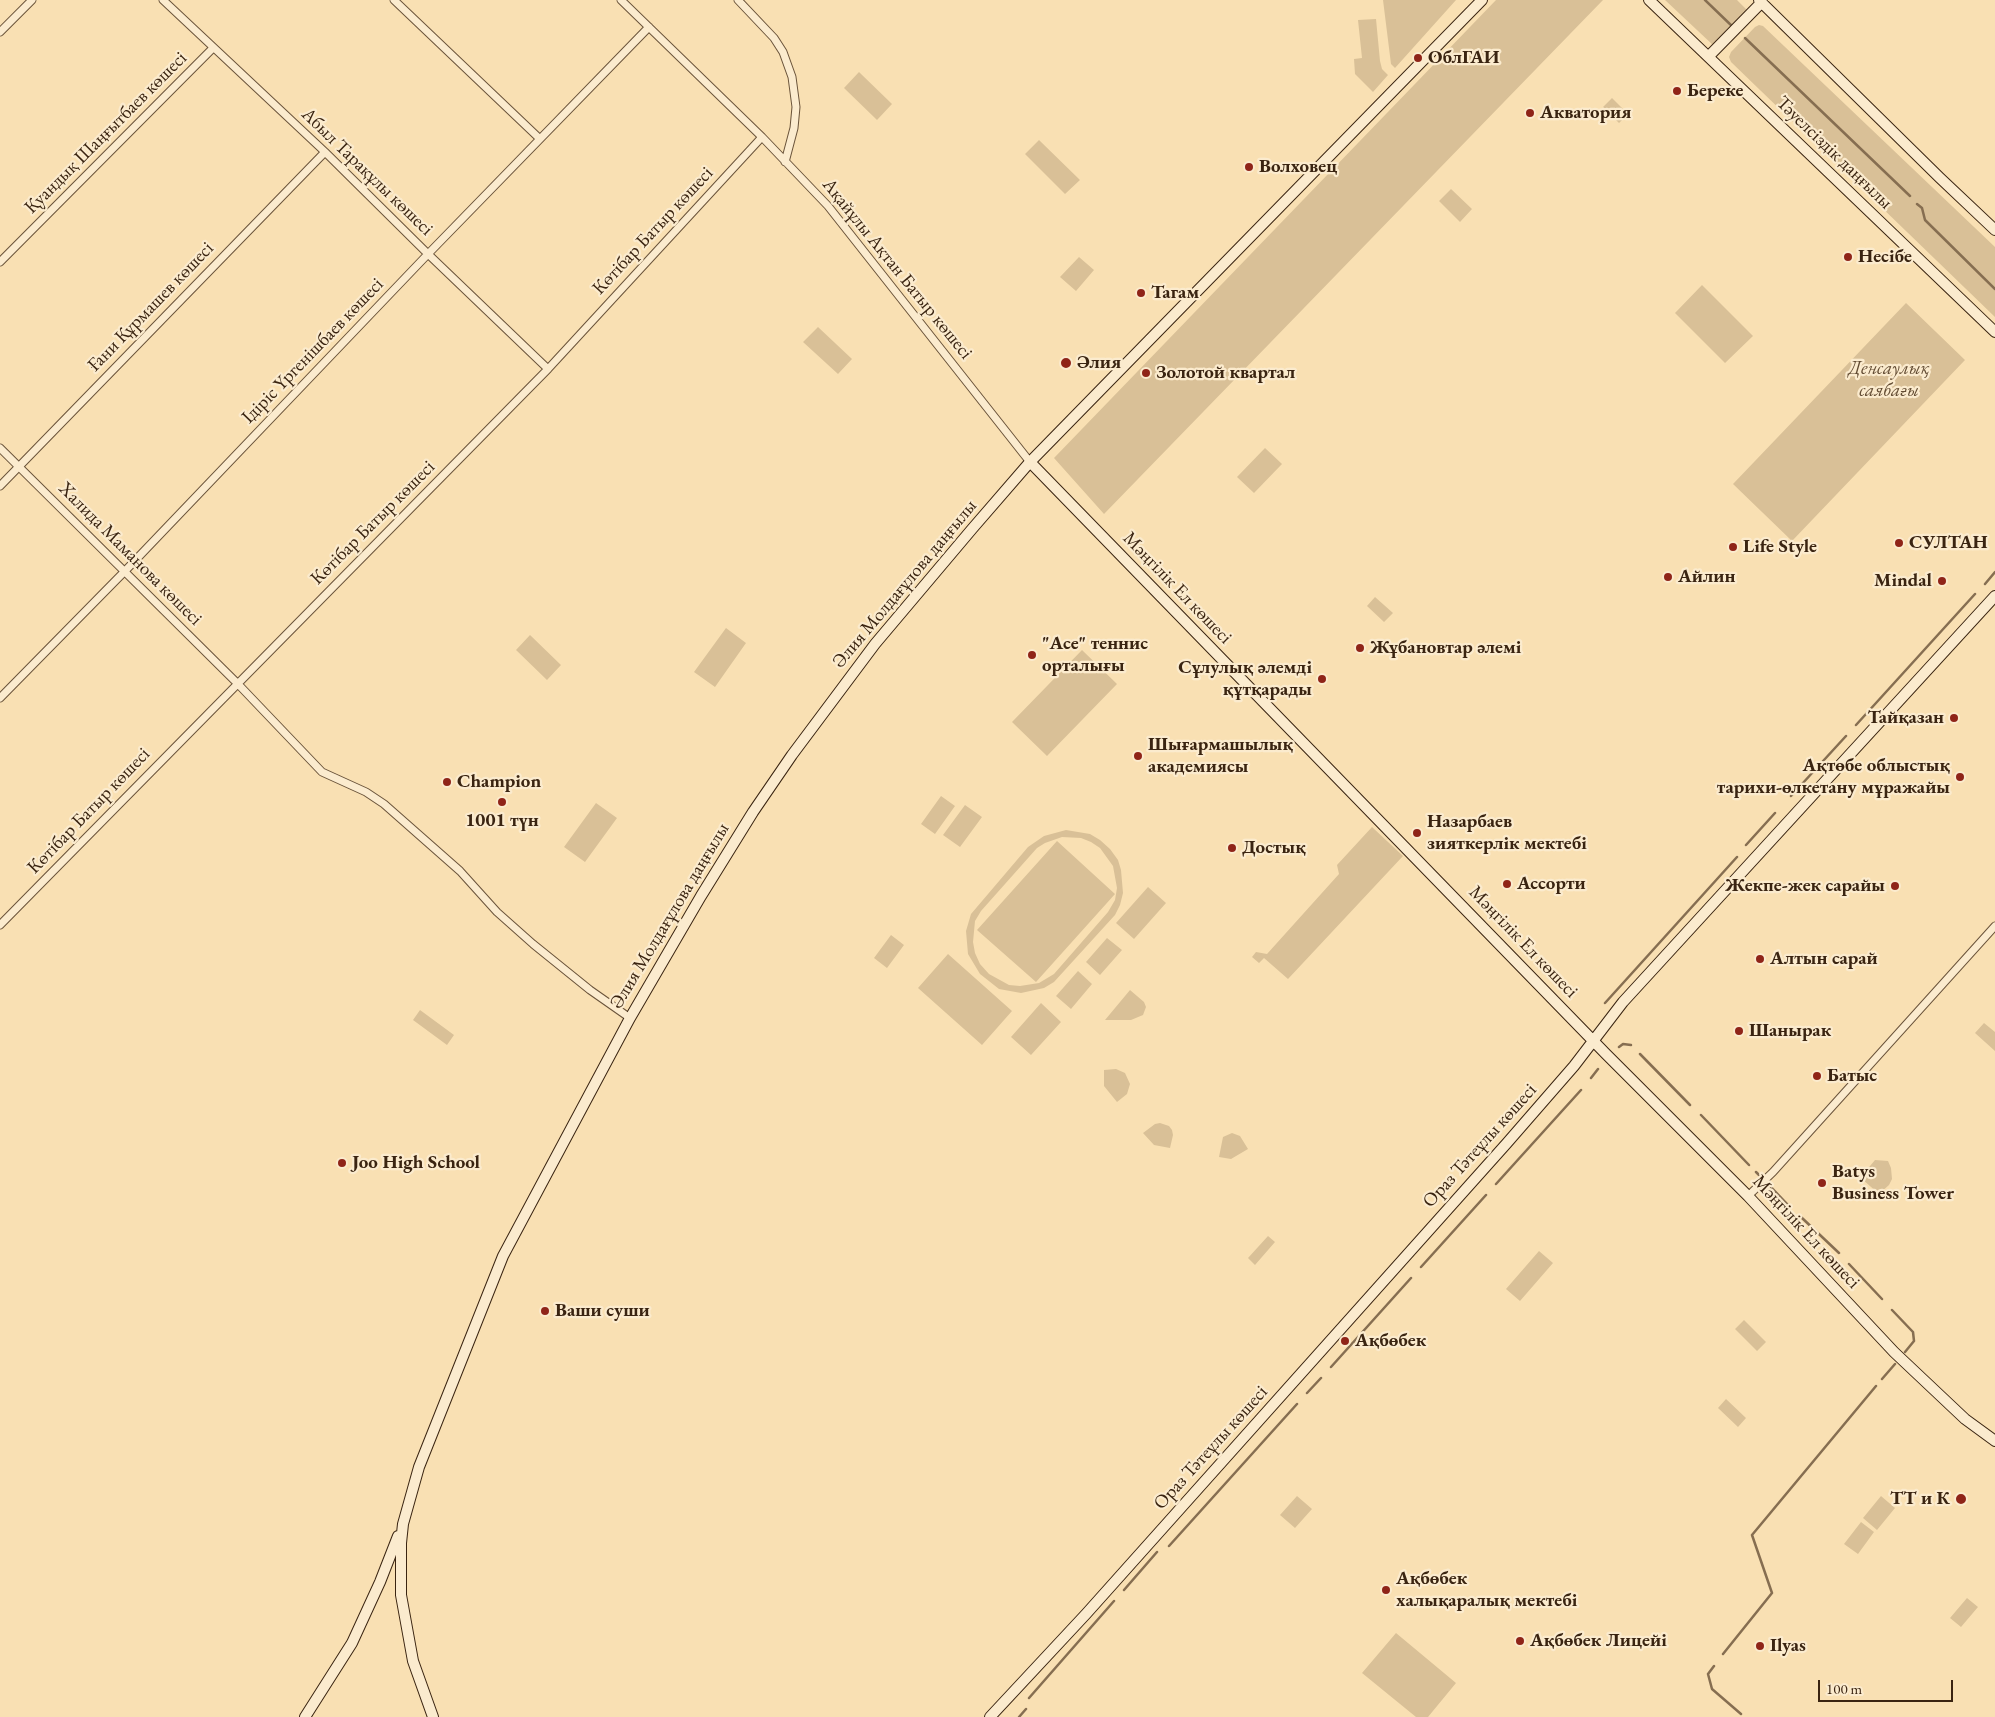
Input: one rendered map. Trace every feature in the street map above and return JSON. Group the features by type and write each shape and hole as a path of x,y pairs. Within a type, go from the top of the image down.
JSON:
{"street":[{"path":"0,32 32,0"},
{"name":"Абыл Тарақұлы көшесі","path":"163,0 326,152 428,254 548,369"},
{"path":"394,0 540,139"},
{"name":"Ақайұлы Ақтан Батыр көшесі","path":"621,0 762,137 842,223 1030,462"},
{"path":"738,0 774,38 783,52 792,77 796,107 794,128 785,162"},
{"name":"Әлия Молдағұлова даңғылы","path":"403,1524 420,1467 503,1256 630,1018 732,846 792,755 875,644 1030,462 1482,0"},
{"name":"Тәуелсіздік даңғылы","path":"1649,0 1995,332"},
{"path":"1709,56 1760,1 1995,230"},
{"name":"Ідіріс Үргенішбаев көшесі","path":"0,698 125,571 428,254 649,27"},
{"name":"Қуандық Шаңғытбаев көшесі","path":"0,262 213,48"},
{"name":"Көтібар Батыр көшесі","path":"0,925 548,369 762,137"},
{"name":"Ғани Құрмашев көшесі","path":"0,486 326,152"},
{"name":"Халида Маманова көшесі","path":"0,448 237,683 322,772 366,792 384,804 460,871 497,912 533,944 590,990 630,1018"},
{"name":"Мәңгілік Ел көшесі","path":"1030,462 1593,1041 1748,1196 1894,1352 1965,1419 1995,1441"},
{"name":"Ораз Тәтеұлы көшесі","path":"990,1717 1086,1614 1508,1143 1623,1002 1995,596"},
{"path":"1748,1196 1773,1172 1995,926"},
{"path":"305,1717 352,1643 380,1582 403,1524"},
{"path":"403,1524 401,1596 413,1661 433,1717"}],"green space":[{"path":"1383,0 1456,0 1395,68 1391,64"},
{"path":"1496,0 1603,0 1104,514 1054,458"},
{"path":"1665,0 1737,0 1748,11 1714,46"},
{"path":"1376,19 1380,61 1382,69 1388,75 1373,92 1355,74 1354,59 1362,58 1358,20"},
{"path":"1759,25 1763,26 1995,247 1995,317 1731,62 1729,57 1731,52"},
{"path":"859,72 892,104 877,120 844,88"},
{"path":"1612,98 1628,114 1619,123 1603,107"},
{"path":"1039,140 1080,180 1065,194 1025,154"},
{"path":"1451,189 1472,209 1460,222 1439,201"},
{"path":"1079,257 1094,270 1076,291 1060,277"},
{"path":"1702,285 1753,336 1725,363 1675,313"},
{"name":"Денсаулық саябағы","path":"1906,303 1965,360 1792,541 1733,484"},
{"path":"818,327 852,359 838,374 803,342"},
{"path":"1265,448 1282,464 1254,493 1237,477"},
{"path":"1375,597 1393,613 1384,622 1367,606"},
{"path":"726,628 746,643 715,687 694,672"},
{"path":"530,635 561,665 547,680 516,650"},
{"path":"1082,650 1117,684 1047,756 1012,722"},
{"path":"941,796 955,806 935,834 921,824"},
{"path":"596,803 617,818 585,862 564,847"},
{"path":"965,805 982,817 960,847 943,835"},
{"path":"1372,827 1403,856 1288,979 1264,958 1259,963 1252,957 1256,952 1267,954 1339,874 1337,865"},
{"path":"1066,830 1090,834 1110,849 1118,860 1121,870 1123,893 1120,905 1115,915 1054,982 1044,988 1021,993 999,989 980,974 968,954 966,931 971,914 1028,847 1044,836","holes":["1062,837 1081,838 1100,848 1113,866 1117,888 1115,900 1108,912 1054,974 1039,983 1020,986 1009,985 989,974 980,964 973,942 975,921 981,911 1037,848"]},
{"path":"1057,841 1115,894 1036,982 977,930"},
{"path":"1148,887 1166,903 1134,939 1116,923"},
{"path":"891,935 904,945 887,968 874,958"},
{"path":"1107,938 1122,950 1100,975 1086,962"},
{"path":"948,954 1012,1011 982,1045 918,988"},
{"path":"1078,971 1092,984 1071,1009 1056,996"},
{"path":"1130,990 1144,1002 1146,1007 1143,1015 1131,1020 1105,1020"},
{"path":"1041,1003 1061,1022 1031,1055 1011,1037"},
{"path":"420,1010 454,1035 447,1045 413,1020"},
{"path":"1984,1023 1995,1032 1995,1051 1975,1033"},
{"path":"1116,1069 1125,1073 1130,1084 1127,1094 1117,1102 1104,1086 1104,1070"},
{"path":"1160,1123 1169,1126 1172,1130 1173,1135 1170,1148 1154,1145 1143,1133 1155,1124"},
{"path":"1232,1133 1240,1136 1248,1149 1231,1159 1219,1157 1223,1137"},
{"path":"1875,1160 1888,1161 1891,1168 1892,1179 1889,1185 1879,1194 1862,1179"},
{"path":"1268,1236 1275,1242 1255,1265 1248,1258"},
{"path":"1539,1251 1553,1263 1520,1301 1506,1289"},
{"path":"1744,1320 1766,1342 1757,1351 1735,1329"},
{"path":"1726,1399 1746,1418 1738,1427 1718,1408"},
{"path":"1297,1496 1312,1509 1295,1528 1280,1515"},
{"path":"1881,1496 1895,1508 1877,1530 1863,1518"},
{"path":"1861,1522 1874,1532 1858,1554 1844,1544"},
{"path":"1967,1598 1978,1607 1961,1627 1950,1618"},
{"path":"1396,1633 1456,1683 1428,1717 1416,1717 1362,1673"}],"waterway":[{"path":"1705,0 1733,27"},
{"path":"1745,38 1910,196"},
{"path":"1917,204 1922,208 1925,220 1995,289"},
{"path":"1985,584 1995,572"},
{"path":"1856,725 1975,594"},
{"path":"1791,796 1846,736"},
{"path":"1746,845 1775,813"},
{"path":"1605,1003 1737,857"},
{"path":"1619,1047 1623,1044 1631,1045"},
{"path":"1640,1054 1690,1105"},
{"path":"1591,1078 1598,1069"},
{"path":"1496,1184 1581,1090"},
{"path":"1701,1115 1749,1165"},
{"path":"1756,1172 1759,1175"},
{"path":"1770,1186 1790,1207"},
{"path":"1421,1267 1486,1195"},
{"path":"1801,1217 1839,1253"},
{"path":"1849,1264 1882,1299"},
{"path":"1331,1367 1411,1278"},
{"path":"1892,1310 1913,1332 1914,1341 1905,1352"},
{"path":"1882,1379 1895,1364"},
{"path":"1307,1393 1321,1378"},
{"path":"1723,1654 1772,1593 1752,1535 1876,1386"},
{"path":"1169,1546 1297,1404"},
{"path":"1124,1590 1157,1552"},
{"path":"1029,1698 1114,1601"},
{"path":"1714,1666 1708,1674 1712,1689 1741,1714"},
{"path":"1019,1717 1026,1709"}],"place":[{"name":"ОблГАИ","path":"1418,58"},
{"name":"Береке","path":"1677,91"},
{"name":"Акватория","path":"1530,113"},
{"name":"Волховец","path":"1249,167"},
{"name":"Несiбе","path":"1848,257"},
{"name":"Тагам","path":"1141,293"},
{"name":"Әлия","path":"1066,363"},
{"name":"Золотой квартал","path":"1146,373"},
{"name":"СУЛТАН","path":"1899,543"},
{"name":"Life Style","path":"1733,547"},
{"name":"Айлин","path":"1668,577"},
{"name":"Mindal","path":"1942,581"},
{"name":"Жұбановтар әлемі","path":"1360,648"},
{"name":"\"Ace\" теннис орталығы","path":"1032,655"},
{"name":"Сұлулық әлемді құтқарады","path":"1322,679"},
{"name":"Тайқазан","path":"1954,718"},
{"name":"Шығармашылық академиясы","path":"1138,756"},
{"name":"Ақтөбе облыстық тарихи-өлкетану мұражайы","path":"1960,777"},
{"name":"Champion","path":"447,782"},
{"name":"1001 түн","path":"502,802"},
{"name":"Назарбаев зияткерлік мектебі","path":"1417,833"},
{"name":"Достық","path":"1232,848"},
{"name":"Ассорти","path":"1507,884"},
{"name":"Жекпе-жек сарайы","path":"1895,886"},
{"name":"Алтын сарай","path":"1760,959"},
{"name":"Шанырак","path":"1739,1031"},
{"name":"Батыс","path":"1817,1076"},
{"name":"Joo High School","path":"342,1163"},
{"name":"Batys Business Tower","path":"1822,1183"},
{"name":"Ваши суши","path":"545,1311"},
{"name":"Ақбөбек","path":"1345,1341"},
{"name":"ТТ и К","path":"1961,1499"},
{"name":"Ақбөбек халықаралық мектебі","path":"1386,1590"},
{"name":"Ақбөбек Лицейі","path":"1520,1641"},
{"name":"Ilyas","path":"1760,1646"}]}
